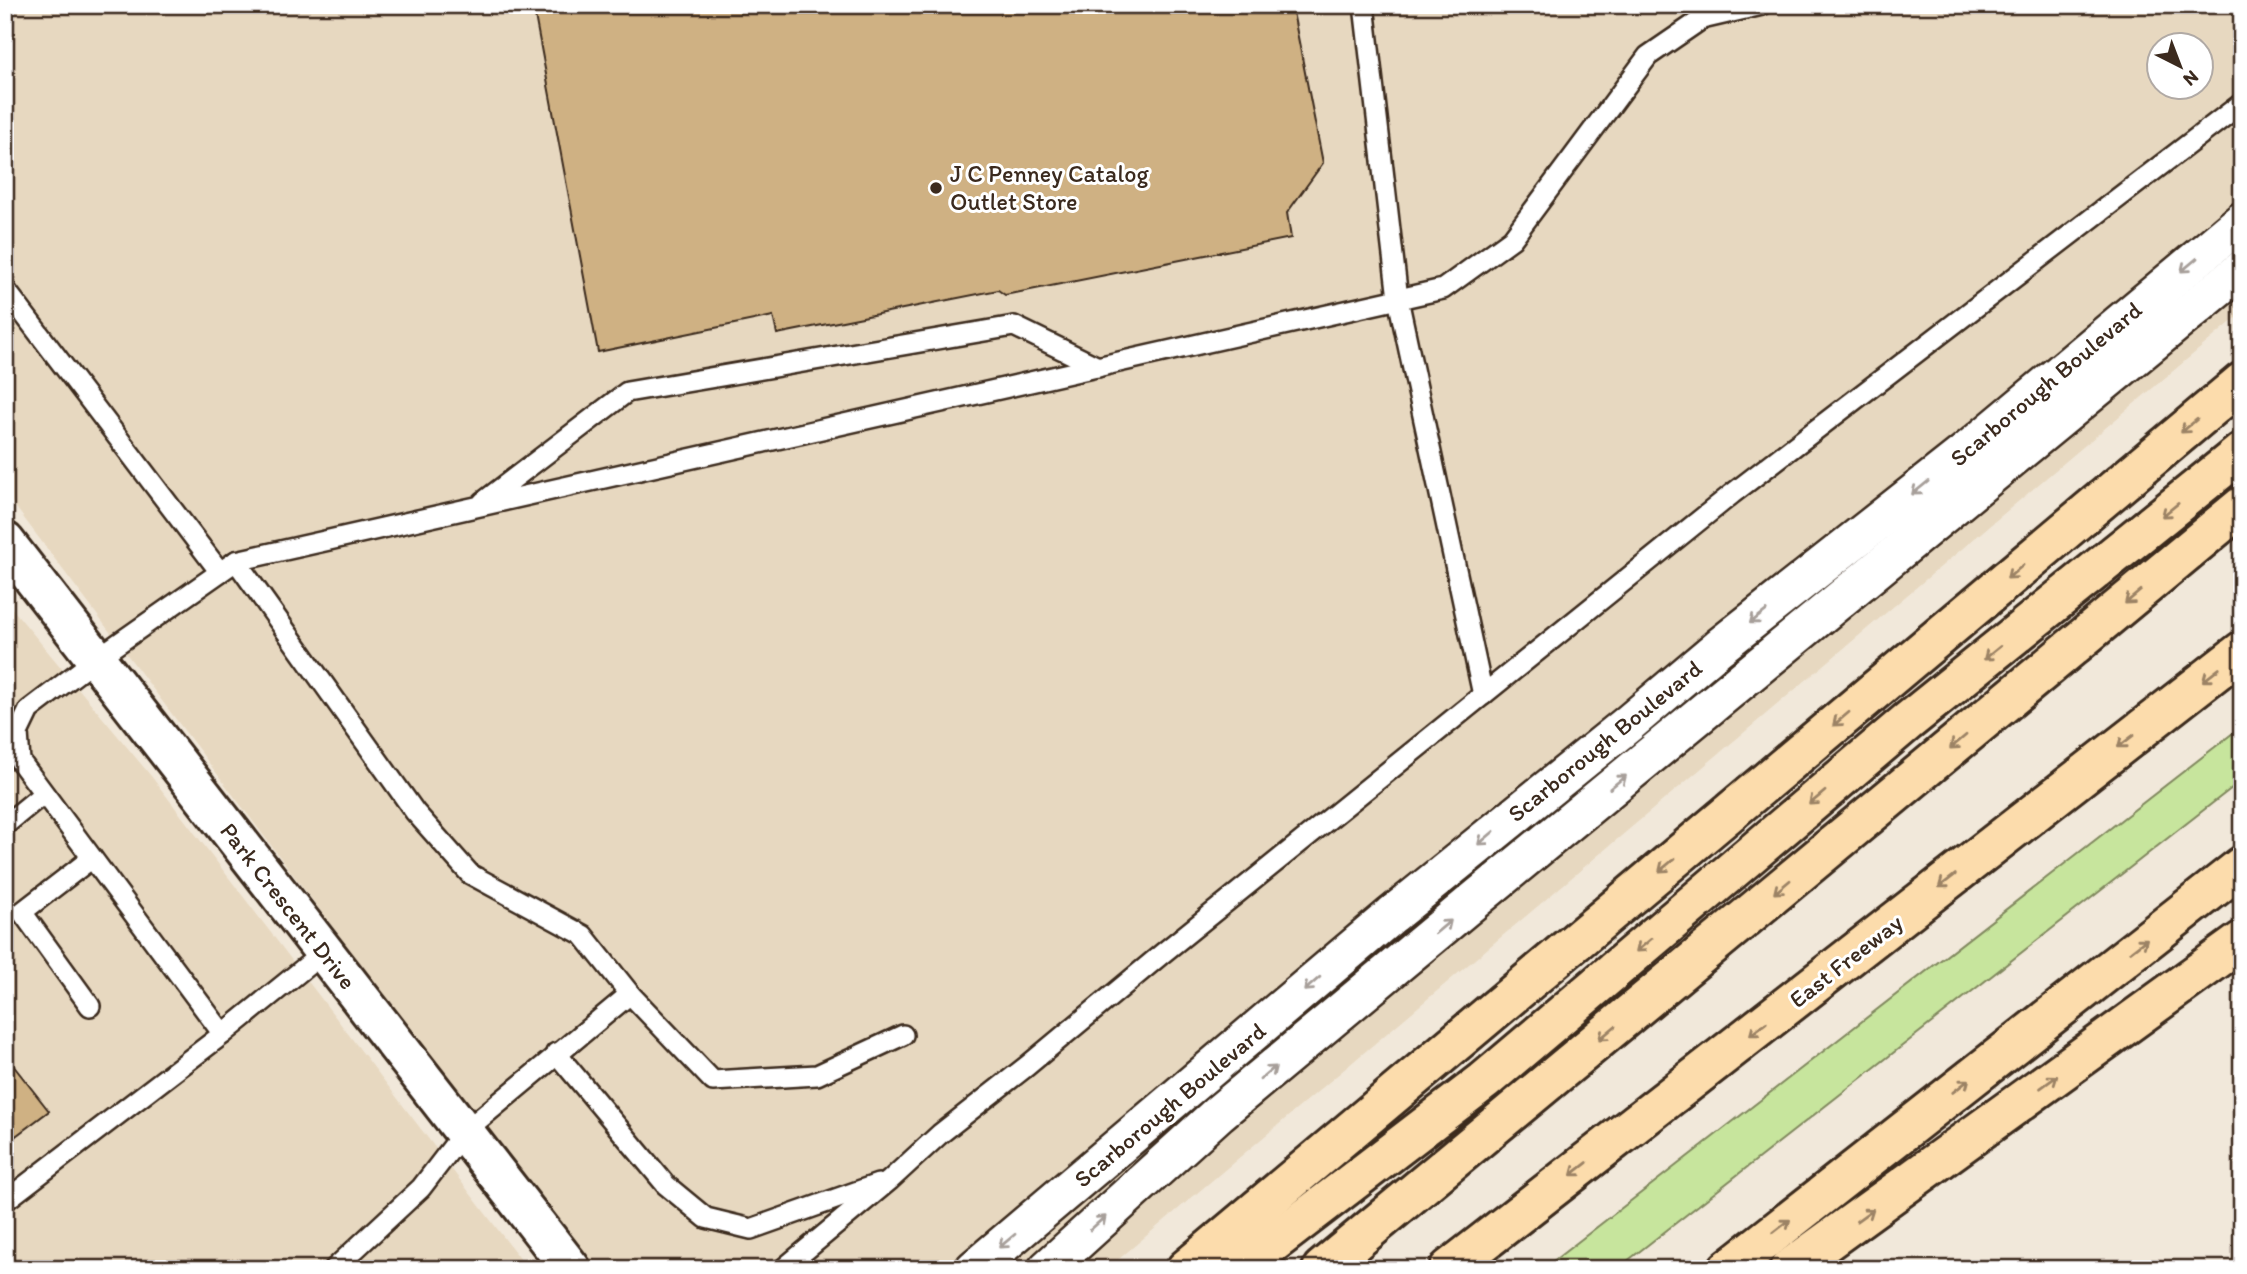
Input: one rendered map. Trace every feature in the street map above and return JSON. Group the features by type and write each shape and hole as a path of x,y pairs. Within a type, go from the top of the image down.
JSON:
{"highway":[{"path":"1186,1269 2242,382"},
{"path":"1239,1269 1484,1081 1906,722 2242,452"},
{"path":"1322,1269 2242,506"},
{"name":"East Freeway","path":"1450,1269 2242,651"},
{"path":"1728,1269 2242,866"},
{"path":"1789,1269 2242,941"}],"street":[{"name":"Scarborough Boulevard","path":"974,1269 1413,898 1720,647 1966,451 2242,221"},
{"name":"Scarborough Boulevard","path":"1047,1269 1219,1113 2242,269"},
{"name":"Park Crescent Drive","path":"5,542 571,1269"},
{"path":"521,1206 556,1269"}],"lane":[{"path":"1364,5 1398,299 1483,695"},
{"path":"223,1034 20,761 18,733 14,727 29,710 96,659 228,566 476,506 1443,289 1512,239 1648,56 1702,19 1762,5"},
{"path":"783,1269 890,1180 940,1134 1732,494 2242,103"},
{"path":"5,289 228,566 415,812 470,874 583,935 630,994 713,1081 817,1075 903,1035"},
{"path":"476,506 627,392 1014,326 1098,366"},
{"path":"5,825 43,794"},
{"path":"90,1006 22,912 92,858"},
{"path":"5,1200 223,1034 324,952"},
{"path":"334,1269 422,1188 464,1132 630,994"},
{"path":"556,1053 666,1185 706,1218 751,1228 890,1180"}],"shaded area":[{"path":"5,5 2242,5 2242,313 1107,1269 591,1269 5,493"},
{"path":"5,600 151,776 528,1269 5,1269"}],"green space":[{"path":"2242,726 2242,780 1617,1269 1543,1269"}],"building":[{"name":"J C Penney Catalog Outlet Store","path":"533,5 1281,5 1293,12 1323,163 1287,213 1291,238 1005,295 998,290 777,334 773,316 598,352"},
{"path":"5,1055 49,1111 5,1144"}],"place":[{"name":"J C Penney Catalog Outlet Store","path":"936,188"}]}
